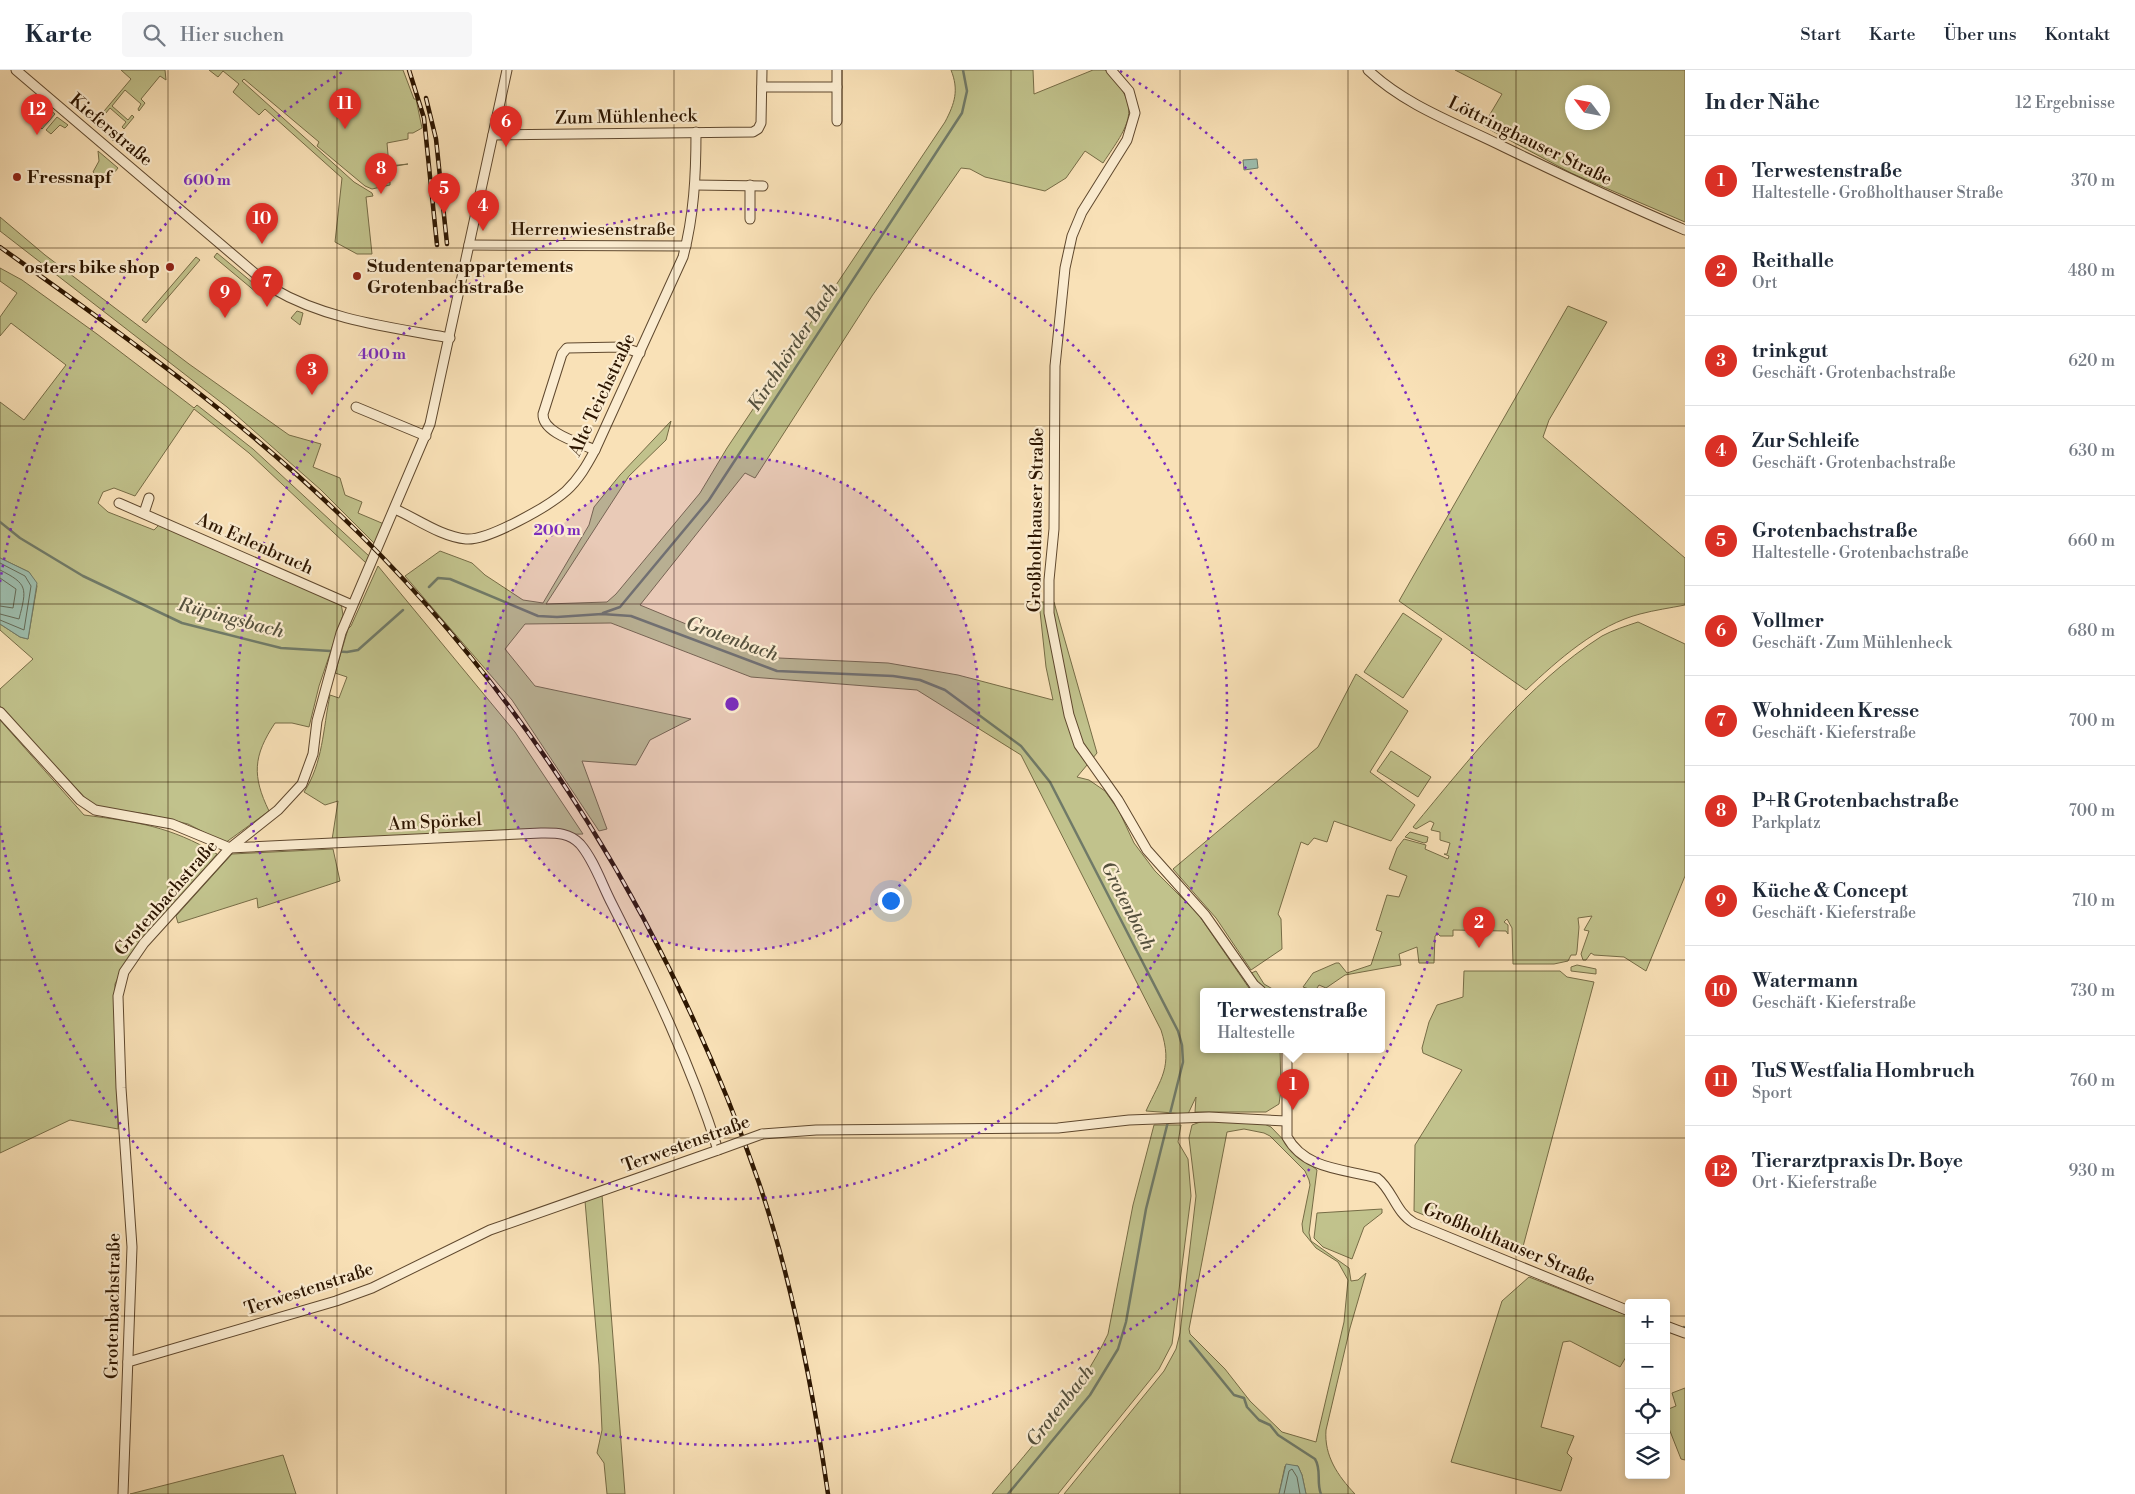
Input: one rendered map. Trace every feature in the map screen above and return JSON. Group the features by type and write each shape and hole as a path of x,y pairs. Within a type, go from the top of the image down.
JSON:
{"street":[{"name":"Kieferstraße","path":"16,70 272,288 307,307 322,312 387,327 450,338"},
{"name":"Grotenbachstraße","path":"123,1494 132,1247 120,1070 118,1014 120,984 131,960 230,848 278,810 302,784 313,754 317,721 341,633 426,436 450,338 507,70"},
{"path":"762,70 762,87 837,87"},
{"path":"837,70 837,121"},
{"name":"Großholthauser Straße","path":"1111,70 1130,91 1136,113 1127,140 1082,212 1072,236 1065,268 1055,366 1054,529 1048,596 1051,627 1068,715 1079,745 1118,800 1154,858 1206,915 1258,988"},
{"name":"Löttringhauser Straße","path":"1368,70 1391,90 1460,126 1601,194 1685,230"},
{"name":"Zum Mühlenheck","path":"494,134 746,132 758,129 761,123 762,87"},
{"name":"Alte Teichstraße","path":"395,509 458,537 476,539 485,537 526,516 564,492 583,472 640,353 678,269 686,246 696,185 696,132"},
{"path":"696,185 763,186"},
{"path":"750,186 750,219"},
{"name":"Herrenwiesenstraße","path":"469,245 686,246"},
{"path":"595,450 549,429 543,422 543,414 562,354 570,347 622,347 640,353"},
{"path":"356,407 426,436"},
{"path":"144,513 149,498"},
{"name":"Am Erlenbruch","path":"119,503 352,606"},
{"name":"Am Spörkel","path":"0,712 80,800 95,810 172,824 230,848 541,833 560,833 574,839 585,852 623,925 703,1102 718,1150"},
{"name":"Großholthauser Straße","path":"1287,1053 1287,1137 1290,1143 1311,1160 1326,1168 1377,1178 1382,1182 1401,1213 1414,1222 1625,1309"},
{"name":"Terwestenstraße","path":"128,1362 372,1288 490,1230 762,1134 816,1130 1058,1128 1129,1120 1160,1119 1235,1118 1286,1121"},
{"path":"1670,1328 1682,1332 1685,1340"}],"green space":[{"path":"121,70 165,70 166,80 160,76 141,99 145,103 139,111 138,109 141,104 125,90 112,106 128,120 132,115 134,117 124,129 122,127 126,122 110,108 97,124 113,138 119,134 113,141 94,123 131,79"},
{"path":"209,70 403,70 414,99 416,99 422,128 413,133 408,133 408,139 387,143 389,166 408,164 390,167 390,170 384,171 384,183 390,182 390,185 372,189 365,186 317,146 319,142 244,79 242,81 354,182 372,193 373,196 366,197 372,254 357,254 335,242 342,178 265,109 259,115 233,92 239,84 223,71 218,77"},
{"path":"951,70 1033,70 1034,94 1093,70 1105,70 1125,95 1128,116 1120,137 1103,163 1085,151 1066,178 1045,191 985,177 970,169 961,168 872,296 755,478 745,473 640,605 749,650 779,658 888,663 958,675 1053,700 1046,667 1039,602 1054,602 1097,753 1077,777 1089,780 1105,791 1119,811 1134,843 1155,871 1198,914 1249,988 1200,988 1200,1053 1280,1053 1281,1090 1279,1104 1266,1112 1195,1112 1196,1097 1188,1114 1146,1111 1164,1072 1166,1054 1161,1030 1021,755 917,690 751,677 611,623 525,624 505,649 535,686 691,719 650,740 636,765 582,761 607,829 599,831 512,700 405,576 440,551 472,563 485,575 523,600 543,603 589,525 594,507 620,475 671,421 666,440 629,476 546,604 607,602 616,594 700,493 727,448 945,122 955,96"},
{"path":"1455,70 1685,70 1685,222 1571,173 1483,126 1502,94"},
{"path":"43,104 55,114 42,129 30,119"},
{"path":"57,117 68,125 65,128 60,125 51,134 46,130"},
{"path":"98,151 118,168 106,183 93,172 99,161"},
{"path":"0,217 45,255 189,364 289,435 321,444 313,467 340,478 345,495 362,502 358,513 384,524 375,544 321,490 227,407 0,231"},
{"path":"217,253 259,288 256,292 214,257"},
{"path":"196,257 200,260 146,323 142,320"},
{"path":"0,268 22,280 97,334 194,408 197,405 253,449 369,556 366,563 249,453 194,409 135,496 114,488 103,492 98,503 108,512 154,530 159,525 341,603 343,615 319,686 309,727 292,723 275,723 262,746 257,766 258,776 263,799 269,811 225,843 188,824 147,814 99,808 86,799 0,706 0,689 33,659 0,630 0,624 20,637 28,639 37,586 29,572 0,558 0,402 24,420 66,365 11,323 0,336 0,317 17,293 0,281"},
{"path":"1568,306 1607,322 1549,420 1543,437 1685,558 1685,605 1640,614 1609,626 1579,645 1526,690 1399,601"},
{"path":"297,311 303,313 300,325 291,318"},
{"path":"378,566 515,732 583,834 332,840 338,801 325,805 304,792 319,758 330,695 339,698 347,677 335,673 348,629"},
{"path":"1403,613 1442,639 1403,698 1364,672"},
{"path":"1638,622 1685,644 1685,876 1646,971 1624,957 1594,955 1591,953 1586,960 1583,960 1581,954 1589,931 1584,930 1592,916 1578,918 1577,951 1576,955 1571,955 1568,961 1554,964 1513,964 1512,928 1507,919 1504,922 1508,925 1508,934 1506,931 1453,930 1453,936 1440,936 1438,934 1435,936 1434,963 1419,963 1417,947 1399,954 1401,965 1345,975 1326,988 1319,985 1317,988 1303,987 1313,973 1336,963 1339,963 1347,973 1371,965 1382,932 1376,930 1387,895 1399,897 1407,876 1389,869 1397,848 1404,839 1426,845 1425,849 1448,859 1449,856 1444,854 1447,854 1450,843 1440,840 1440,832 1431,830 1434,823 1430,821 1416,829 1413,827 1477,750 1524,700 1575,655 1602,636"},
{"path":"1356,674 1408,711 1370,772 1415,805 1391,841 1334,821 1327,842 1314,838 1308,845 1301,842 1278,914 1281,919 1282,949 1251,970 1216,918 1173,869 1318,747"},
{"path":"0,720 84,815 137,823 168,831 217,854 129,956 115,984 118,1129 70,1120 0,1153"},
{"path":"1391,751 1431,777 1418,797 1377,771"},
{"path":"1410,832 1428,837 1427,842 1424,843 1405,837"},
{"path":"333,849 340,881 258,908 257,898 178,923 176,916 232,854"},
{"path":"1577,965 1596,969 1596,974 1571,971 1571,967"},
{"path":"1256,971 1264,984 1271,988 1262,988 1249,974"},
{"path":"1464,971 1560,971 1567,977 1594,982 1521,1254 1414,1211 1415,1145 1462,1070 1423,1053 1422,1048 1429,1022 1437,1005 1463,997"},
{"path":"1203,1121 1260,1122 1271,1127 1295,1152 1317,1170 1309,1233 1311,1241 1349,1268 1351,1281 1358,1280 1366,1273 1350,1328 1326,1430 1327,1448 1333,1465 1355,1494 1306,1494 1298,1466 1285,1466 1279,1494 1064,1494 1164,1371 1176,1349 1180,1333 1196,1196 1189,1138 1192,1125","holes":["1244,1129 1270,1136 1305,1171 1310,1185 1302,1224 1303,1232 1316,1248 1338,1262 1348,1280 1344,1322 1316,1442 1282,1432 1250,1401 1225,1369 1190,1334 1189,1329 1227,1132"]},
{"path":"1154,1125 1181,1125 1178,1142 1188,1159 1191,1196 1172,1344 1159,1369 1058,1494 992,1494 1040,1437 1070,1397 1097,1356 1108,1334 1133,1205"},
{"path":"602,1195 625,1494 607,1494 604,1463 597,1453 602,1430 599,1365 585,1201"},
{"path":"1382,1209 1382,1213 1364,1227 1352,1259 1323,1247 1314,1238 1317,1213"},
{"path":"1529,1277 1625,1314 1625,1359 1620,1367 1570,1341 1563,1342 1541,1427 1574,1436 1567,1453 1572,1458 1561,1491 1451,1462 1502,1301"},
{"path":"1685,1388 1685,1460 1681,1459 1670,1431 1670,1408 1676,1406 1672,1393"},
{"path":"283,1455 296,1494 130,1494"}],"water":[{"path":"1257,159 1258,168 1244,170 1243,160"},
{"path":"0,558 29,572 37,583 28,639 20,637 0,624"},
{"path":"1286,1464 1298,1466 1306,1494 1279,1494"}],"waterway":[{"name":"Kirchhörder Bach","path":"603,613 620,607 709,500 962,113 967,91 963,70"},
{"name":"Rüpingsbach","path":"0,522 20,538 83,576 182,623 281,648 347,652 358,650 403,610"},
{"name":"Grotenbach","path":"429,587 438,578 450,579 538,616 557,617 602,614 631,616 777,671 893,676 920,680 945,690 1021,746 1050,782 1178,1031 1182,1045 1183,1062 1146,1209 1126,1322 1118,1349 1090,1395 1008,1494"},
{"path":"1190,1341 1234,1395 1244,1398 1247,1407 1259,1420 1270,1425 1278,1435 1315,1459 1321,1494"}],"railway":[{"path":"409,70 424,118 437,245"},
{"path":"426,98 436,139 447,244"},
{"path":"0,247 173,373 256,440 336,511 406,582 472,658 532,738 588,822 638,909 683,998 724,1090 759,1183 782,1259 801,1337 816,1415 828,1494"}],"place":[{"name":"TuS Westfalia Hombruch","path":"345,129"},
{"name":"Tierarztpraxis Dr. Boye","path":"37,135"},
{"name":"Vollmer","path":"506,147"},
{"name":"Fressnapf","path":"17,177"},
{"name":"P+R Grotenbachstraße","path":"381,194"},
{"name":"Grotenbachstraße","path":"444,214"},
{"name":"Zur Schleife","path":"483,231"},
{"name":"Watermann","path":"262,244"},
{"name":"osters bike shop","path":"170,267"},
{"name":"Studentenappartements Grotenbachstraße","path":"357,276"},
{"name":"Wohnideen Kresse","path":"267,307"},
{"name":"Küche & Concept","path":"225,318"},
{"name":"trinkgut","path":"312,395"},
{"name":"Reithalle","path":"1479,948"},
{"name":"Terwestenstraße","path":"1293,1110"}]}
